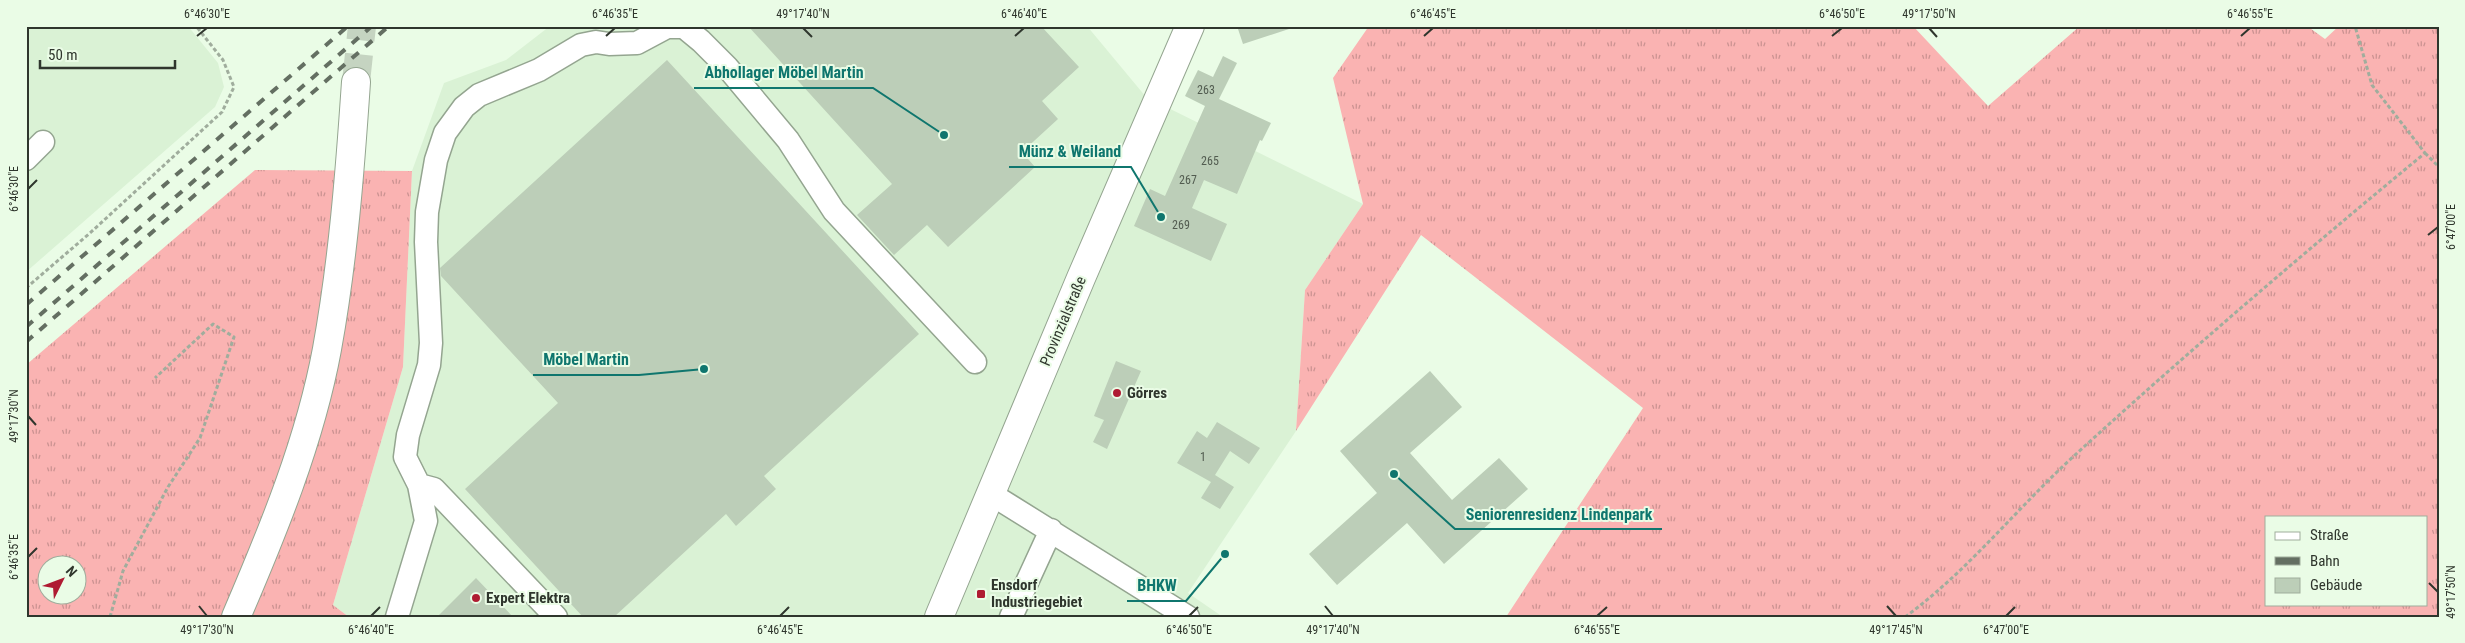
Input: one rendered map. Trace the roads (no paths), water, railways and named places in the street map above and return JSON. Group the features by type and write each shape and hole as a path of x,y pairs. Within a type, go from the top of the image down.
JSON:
{"main road":[{"name":"Provinzialstraße","path":"938,617 1141,135 1190,26"},
{"path":"236,617 271,537 295,466 327,350 346,216 356,82"}],"street":[{"path":"397,617 426,521 419,485 405,457 408,435 429,365 431,343 427,274 427,212 436,160 445,133 464,107 479,96 539,70 581,45 596,42 608,44 638,43 667,27 684,27 701,40 727,67 788,140 834,211 975,362"},
{"path":"26,160 43,142"},
{"path":"419,485 434,489 556,617"},
{"path":"990,494 1051,530 1188,617"},
{"path":"1011,617 1051,530"}],"tunnel":[{"path":"356,82 362,26"}],"railway":[{"path":"26,305 348,26"},
{"path":"26,327 372,26"},
{"path":"26,342 389,26"}],"place":[{"name":"Abhollager Möbel Martin","path":"944,135"},
{"name":"Münz & Weiland","path":"1161,217"},
{"name":"Möbel Martin","path":"704,369"},
{"name":"Görres","path":"1117,393"},
{"name":"Seniorenresidenz Lindenpark","path":"1394,474"},
{"name":"BHKW","path":"1225,554"},
{"name":"Ensdorf Industriegebiet","path":"981,594"},
{"name":"Expert Elektra","path":"476,598"}]}
